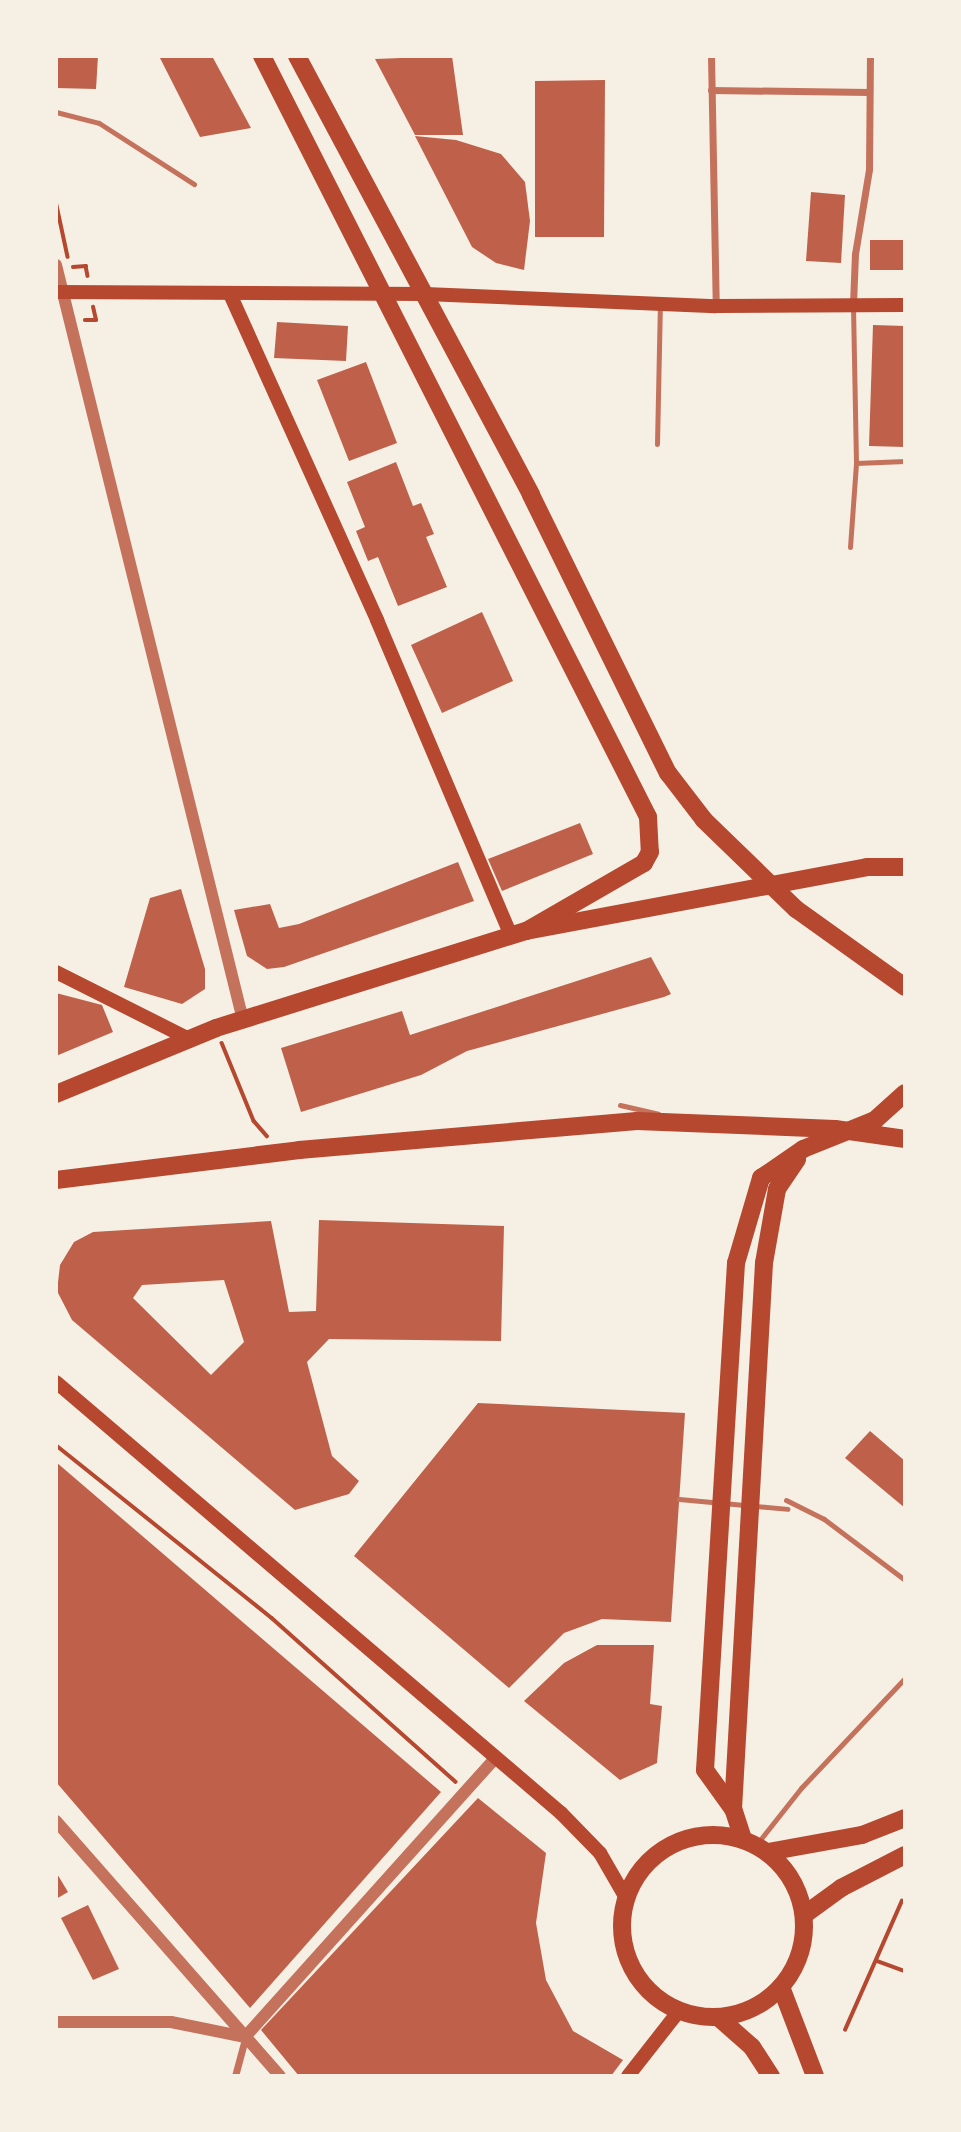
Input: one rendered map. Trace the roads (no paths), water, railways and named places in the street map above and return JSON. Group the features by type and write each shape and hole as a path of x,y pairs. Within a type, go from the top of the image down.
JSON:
{"main road":[{"path":"262,56 386,293 522,575 648,817 650,852 629,874 519,933"},
{"path":"297,56 563,556 668,773 704,820 796,909 905,987"},
{"path":"60,292 386,293 716,306 905,304"},
{"path":"230,294 519,933"},
{"path":"56,1094 216,1028 519,933 867,867 905,867"},
{"path":"56,972 190,1039"},
{"path":"905,1093 895,1106 852,1131 803,1149 761,1178 736,1262 705,1770 755,1845 798,1891 804,1914 801,1954 781,1987 752,2008 718,2017 679,2011 652,1995 633,1971 621,1922 626,1898 638,1871 673,1844 717,1835 755,1845 862,1835 905,1818"},
{"path":"56,1180 281,1152 685,1120 852,1131 905,1139"},
{"path":"733,1809 764,1263 777,1189 803,1149"},
{"path":"56,1382 584,1835 626,1898"},
{"path":"804,1914 841,1888 905,1855"},
{"path":"781,1987 815,2076"},
{"path":"628,2076 679,2011"},
{"path":"718,2017 752,2047 771,2076"}],"street":[{"path":"711,56 716,306"},
{"path":"853,304 855,254 869,169 870,56"},
{"path":"711,90 869,92"},
{"path":"56,266 60,292 243,1020"},
{"path":"235,2076 246,2037 496,1757"},
{"path":"56,1821 280,2076"},
{"path":"56,2022 172,2022 246,2037"}],"lane":[{"path":"297,56 305,56"},
{"path":"56,112 99,122 194,184"},
{"path":"850,547 856,463 853,304"},
{"path":"657,444 660,305"},
{"path":"856,463 905,461"},
{"path":"620,1105 685,1120"},
{"path":"679,1499 788,1509"},
{"path":"786,1500 824,1519 905,1580"},
{"path":"755,1845 801,1788 905,1678"}]}
